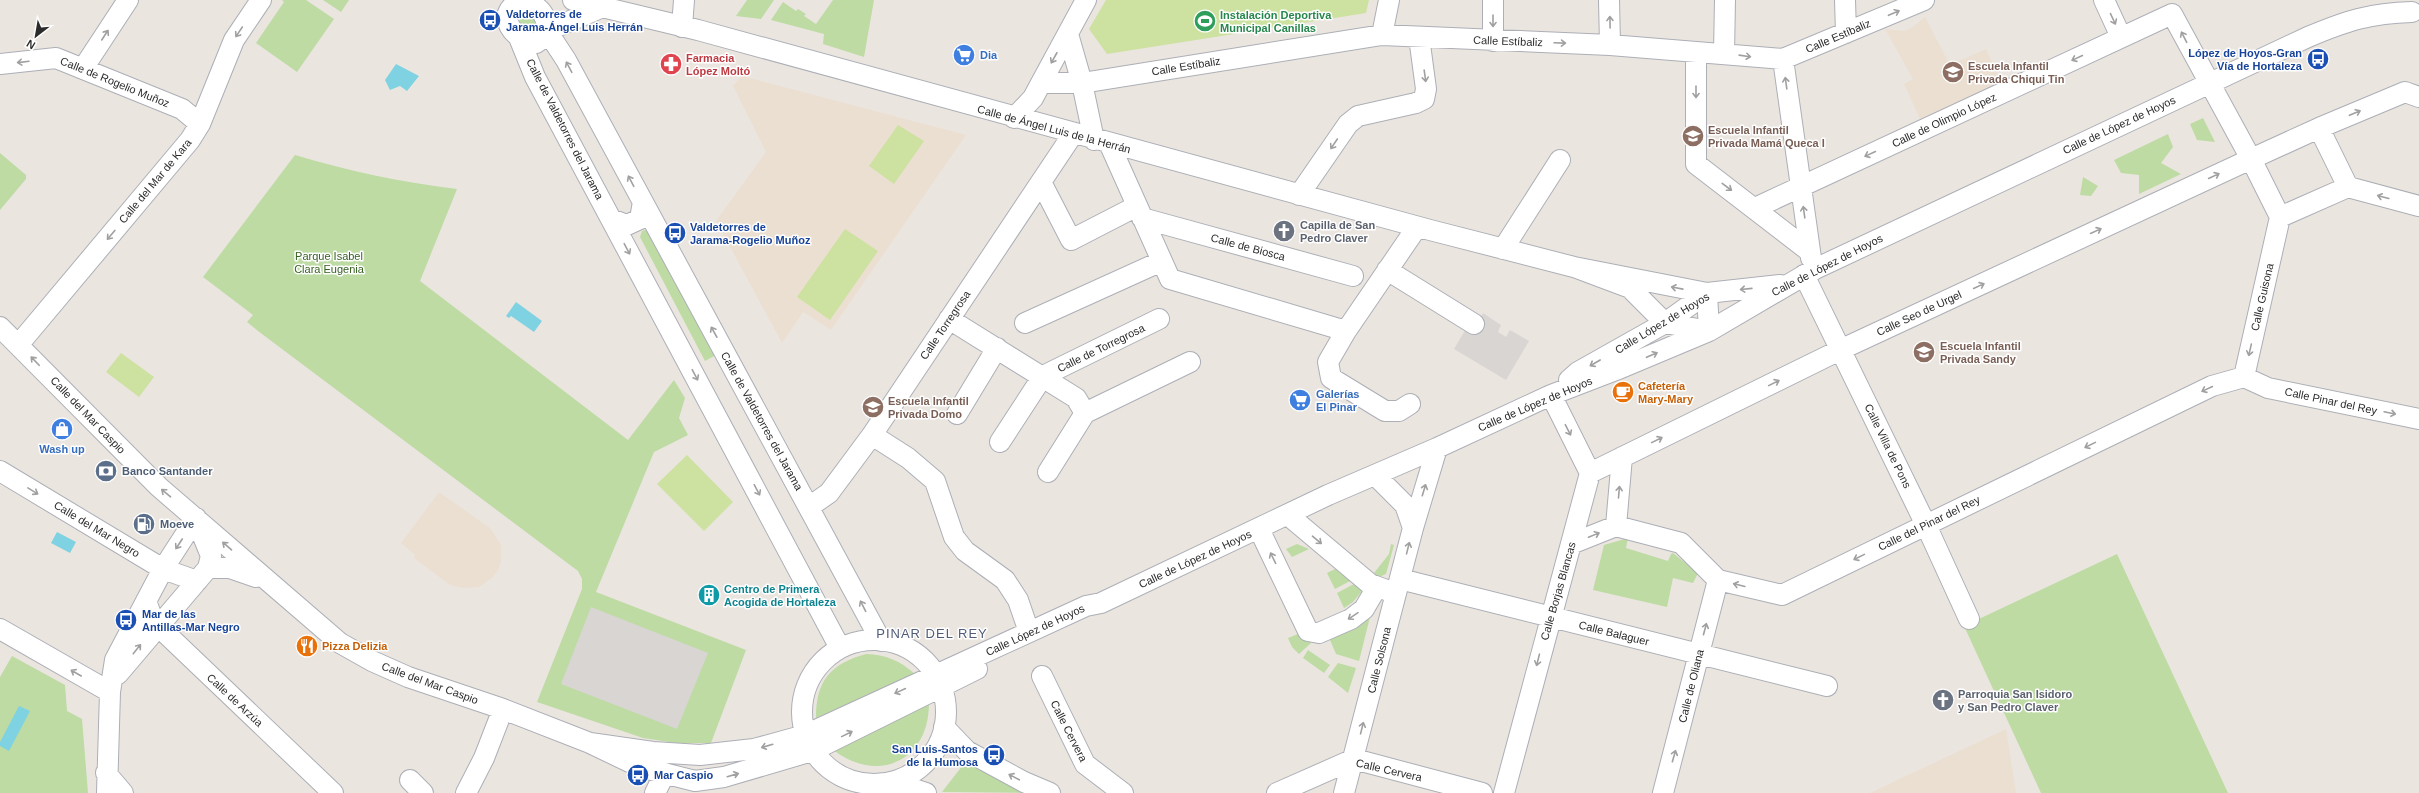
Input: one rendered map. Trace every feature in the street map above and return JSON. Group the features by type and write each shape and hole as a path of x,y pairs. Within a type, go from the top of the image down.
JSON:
{"street":[{"path":"84,67 128,0"},
{"name":"Calle del Mar de Kara","path":"19,344 190,140 200,124 234,40 261,0"},
{"path":"495,0 507,16 514,34 520,40 536,43 543,39 547,31 548,23 538,7 528,1 515,4 510,8 507,16"},
{"name":"Calle de Ángel Luis de la Herrán","path":"573,0 605,6 682,26 1102,142 1503,249 1574,267 1706,293"},
{"path":"682,26 684,0"},
{"path":"1014,118 1033,98 1086,0"},
{"path":"1382,35 1389,0"},
{"path":"1493,0 1493,41"},
{"path":"1609,0 1610,45"},
{"path":"1724,53 1725,0"},
{"path":"1845,0 1846,33"},
{"name":"Calle Estíbaliz","path":"1041,83 1082,83 1382,35 1610,45 1696,53 1724,53 1783,59 1924,0"},
{"path":"2104,0 2121,37"},
{"name":"Calle de López de Hoyos","path":"2344,22 2369,0"},
{"path":"547,31 605,6"},
{"name":"Calle de López de Hoyos","path":"1102,603 1259,528 1551,395 1616,370 1709,331 1809,272 2209,83 2344,22 2380,13 2411,11"},
{"name":"Calle de Olimpio López","path":"1755,208 2172,14 2209,83"},
{"name":"Calle de Valdetorres del Jarama","path":"547,31 566,60 881,641"},
{"path":"1068,34 1082,83 1102,142 1140,212 1170,279 1346,331"},
{"path":"1299,195 1348,124 1358,116 1424,100 1426,89 1419,37"},
{"name":"Calle de Valdetorres del Jarama","path":"520,40 535,77 840,648"},
{"path":"1696,53 1696,164 1809,251"},
{"name":"Calle de Rogelio Muñoz","path":"0,64 56,58 84,67 182,109 200,124"},
{"name":"Calle Villa de Pons","path":"1783,59 1809,251 1809,272 1842,349 1969,619"},
{"path":"2209,83 2224,107 2280,217 2348,187 2419,206"},
{"path":"2348,187 2319,128 2412,94"},
{"name":"Calle Seo de Urgel","path":"1590,473 1842,349 2319,128"},
{"name":"Calle Torregrosa","path":"809,507 829,493 872,435 1073,134"},
{"path":"1503,249 1560,160"},
{"path":"1041,182 1071,240 1140,212"},
{"path":"611,218 627,225 640,219 643,202"},
{"name":"Calle de Biosca","path":"1140,212 1353,276"},
{"name":"Calle Guisona","path":"2244,377 2280,217"},
{"path":"1410,404 1399,411 1385,412 1331,378 1328,362 1346,331 1417,226"},
{"path":"1025,323 1162,261"},
{"name":"Calle de Ángel Luis de la Herrán","path":"1574,267 1630,288 1665,323"},
{"path":"1387,270 1468,320"},
{"name":"Calle López de Hoyos","path":"1551,395 1578,372 1665,323 1706,293 1785,285"},
{"path":"1665,323 1709,331 1706,293"},
{"name":"Calle de Torregrosa","path":"949,319 1076,398 1086,413"},
{"name":"Calle de Torregrosa","path":"1042,376 1158,319"},
{"name":"Calle del Mar Caspio","path":"1,330 19,344 159,487 340,643 372,661 408,677 503,709 590,743 640,767 695,781 724,777 808,743"},
{"path":"957,414 997,348"},
{"path":"1048,472 1086,413 1190,362"},
{"path":"1000,442 1042,376"},
{"name":"Calle Pinar del Rey","path":"2244,377 2268,388 2419,419"},
{"name":"Calle del Pinar del Rey","path":"1718,580 1782,595 2212,386 2244,377"},
{"path":"1551,395 1590,473"},
{"path":"872,435 908,458 935,481 954,537 965,551 1005,580 1018,600 1029,632"},
{"name":"Calle Solsona","path":"1344,793 1354,760 1413,528 1437,448"},
{"path":"1616,526 1622,457"},
{"name":"Calle del Mar Negro","path":"0,472 163,569 203,575"},
{"name":"Calle Borjas Blancas","path":"1504,793 1549,617 1590,473"},
{"path":"1375,475 1405,505 1413,528"},
{"path":"1288,515 1370,584 1377,587 1398,586"},
{"path":"106,793 106,773 115,660 163,569 196,518"},
{"name":"Calle del Mar Caspio","path":"196,518 211,556 203,575"},
{"path":"1571,544 1616,526 1680,543 1718,580"},
{"path":"1259,528 1308,631 1319,634 1351,618 1364,609 1377,587"},
{"name":"Calle del Mar Caspio","path":"203,575 230,568 267,581"},
{"path":"112,686 158,626 203,575"},
{"name":"Calle de Oliana","path":"1663,793 1718,580"},
{"name":"Calle Balaguer","path":"1398,586 1549,617 1827,686"},
{"name":"Calle de Arzúa","path":"146,600 152,617 158,626 333,793"},
{"name":"Calle López de Hoyos","path":"938,682 1029,632 1086,606 1102,603"},
{"name":"Calle López de Hoyos","path":"808,743 938,682 1090,615 1102,603"},
{"path":"0,630 112,686"},
{"path":"860,641 881,641 902,646 921,658 938,682 946,708 944,727 940,742 926,762 907,777 892,782 862,784 833,773 808,743 801,715 806,688 811,676 823,660 840,648 860,641"},
{"name":"Calle Cervera","path":"1042,676 1085,764 1123,793"},
{"path":"466,793 484,758 503,709"},
{"path":"944,727 967,751 1024,782 1050,793"},
{"name":"Calle del Mar Caspio","path":"590,743 653,752 700,755 808,743"},
{"name":"Calle Cervera","path":"1277,793 1354,760 1482,793"},
{"path":"106,773 123,793"},
{"path":"655,793 665,773"},
{"path":"695,781 714,793"},
{"path":"892,782 926,793"}],"shaded area":[{"name":"Escuela Infantil Privada Chiqui Tin","path":"1925,17 1950,65 1986,49 2001,82 1920,119 1904,84 1913,79 1885,29 1904,31 1913,27"},
{"path":"742,76 966,135 831,330 803,312 782,343 716,221 766,152 733,86"},
{"path":"1483,313 1501,325 1498,332 1506,337 1510,330 1529,341 1506,380 1454,349 1473,317 1479,321"},
{"path":"439,492 490,528 501,545 501,561 498,570 492,578 479,587 463,588 450,585 414,558 415,555 401,543"},
{"path":"591,607 708,653 677,729 561,684"},
{"path":"2006,729 2016,793 1870,793"}],"green space":[{"path":"282,0 306,0 334,19 297,72 256,43 284,2"},
{"path":"323,0 349,0 341,12"},
{"path":"747,0 774,0 761,19 736,16"},
{"path":"833,0 874,0 864,57 823,44 824,34 771,20 783,2 796,11 798,9 806,14 804,16 816,24"},
{"name":"Instalación Deportiva Municipal Canillas","path":"1106,0 1369,0 1366,13 1107,54 1089,29"},
{"path":"527,15 533,17 535,23 533,29 527,31 521,29 519,23 521,17"},
{"path":"2203,118 2215,142 2197,140 2190,124"},
{"path":"898,125 924,141 894,184 869,166"},
{"path":"2168,134 2173,147 2161,163 2181,174 2139,194 2139,175 2121,173 2114,160"},
{"path":"0,153 26,175 26,179 0,210"},
{"name":"Parque Isabel Clara Eugenia","path":"295,155 375,175 457,189 420,281 628,440 674,380 685,398 679,418 688,435 654,452 596,592 746,650 711,743 676,743 643,738 537,702 582,589 582,579 578,571 258,331 247,322 253,315 203,277"},
{"path":"2083,177 2098,186 2091,196 2080,195"},
{"path":"845,229 878,251 830,320 797,297"},
{"path":"645,230 649,232 716,355 705,361 640,237 642,231"},
{"path":"121,353 154,377 139,397 106,372"},
{"path":"687,455 733,502 704,531 657,484"},
{"path":"1628,538 1626,548 1668,561 1673,553 1698,573 1693,583 1673,578 1667,607 1593,590 1604,545"},
{"path":"1297,544 1309,549 1292,557 1286,549"},
{"path":"1391,544 1394,545 1386,574 1379,577 1374,573 1389,554"},
{"path":"2117,554 2228,793 2041,793 1964,626"},
{"path":"1335,569 1350,581 1335,589 1327,573"},
{"path":"1354,584 1363,590 1353,602 1344,608 1337,593"},
{"path":"1370,617 1359,661 1336,654 1330,640"},
{"path":"1303,632 1311,643 1299,654 1292,647 1288,638"},
{"path":"1308,650 1330,665 1324,673 1303,658"},
{"path":"866,654 892,659 915,674 816,718 819,694 822,684 828,676 834,669 843,663"},
{"path":"12,656 65,685 67,711 82,719 88,793 0,793 0,677"},
{"path":"1338,663 1356,668 1348,693 1328,677"},
{"path":"929,703 927,723 920,740 910,753 898,761 883,766 867,765 849,760 832,749"},
{"path":"966,761 1030,793 942,792"}],"water":[{"path":"396,64 419,76 407,91 400,86 390,90 385,80"},
{"path":"516,302 542,321 534,332 511,316 509,318 506,316"},
{"path":"57,532 76,542 70,553 51,543"},
{"path":"19,706 30,711 9,751 0,746 0,742"}],"place":[{"name":"Valdetorres de Jarama-Ángel Luis Herrán","path":"490,20"},
{"name":"Instalación Deportiva Municipal Canillas","path":"1205,21"},
{"name":"Dia","path":"964,55"},
{"name":"López de Hoyos-Gran Vía de Hortaleza","path":"2318,59"},
{"name":"Farmacia López Moltó","path":"671,64"},
{"name":"Escuela Infantil Privada Chiqui Tin","path":"1953,72"},
{"name":"Escuela Infantil Privada Mamá Queca I","path":"1693,136"},
{"name":"Capilla de San Pedro Claver","path":"1284,231"},
{"name":"Valdetorres de Jarama-Rogelio Muñoz","path":"675,233"},
{"name":"Escuela Infantil Privada Sandy","path":"1924,352"},
{"name":"Cafetería Mary-Mary","path":"1623,392"},
{"name":"Galerías El Pinar","path":"1300,400"},
{"name":"Escuela Infantil Privada Domo","path":"873,407"},
{"name":"Wash up","path":"62,429"},
{"name":"Banco Santander","path":"106,471"},
{"name":"Moeve","path":"144,524"},
{"name":"Centro de Primera Acogida de Hortaleza","path":"709,595"},
{"name":"Mar de las Antillas-Mar Negro","path":"126,620"},
{"name":"Pizza Delizia","path":"307,646"},
{"name":"Parroquia San Isidoro y San Pedro Claver","path":"1943,700"},
{"name":"San Luis-Santos de la Humosa","path":"994,755"},
{"name":"Mar Caspio","path":"638,775"}],"district":[{"name":"PINAR DEL REY","path":"932,633"}]}
